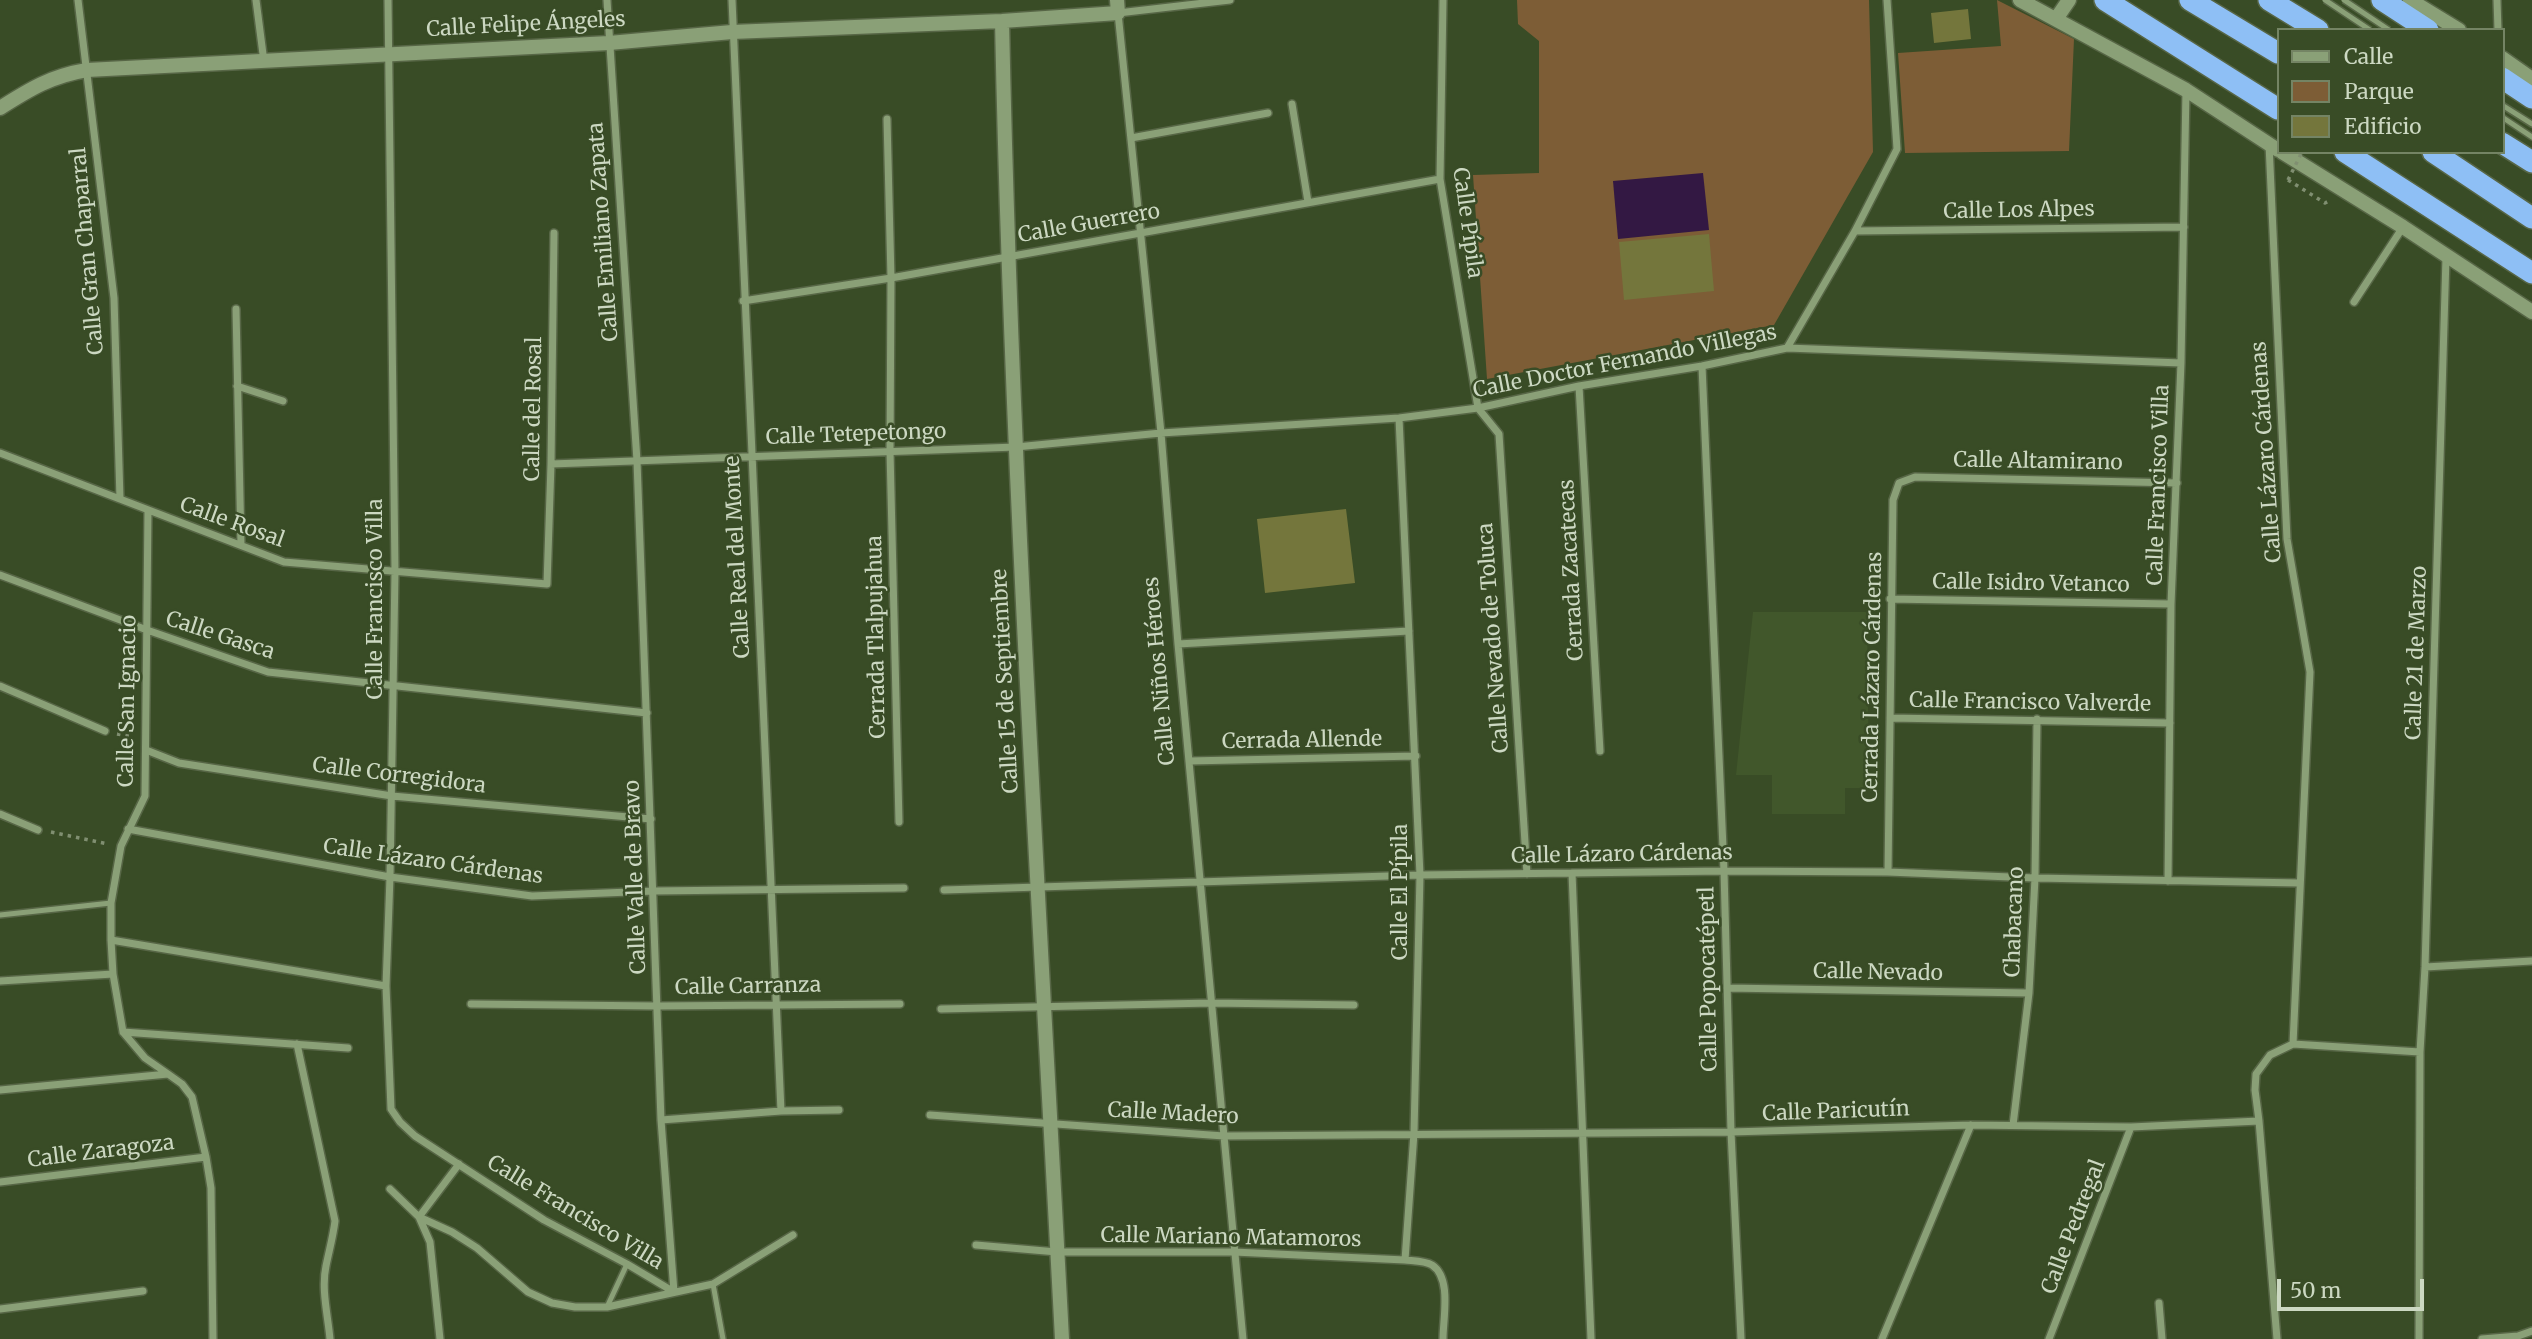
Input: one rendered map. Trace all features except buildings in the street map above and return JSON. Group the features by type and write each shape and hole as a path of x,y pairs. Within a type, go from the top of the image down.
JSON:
{"highway":[{"path":"2105,0 2276,108"},
{"path":"2190,0 2276,52"},
{"path":"2269,0 2315,28"},
{"path":"2382,0 2425,28"},
{"path":"2504,79 2532,98"},
{"path":"2504,144 2532,162"},
{"path":"2348,154 2532,273"},
{"path":"2436,154 2532,218"}],"street":[{"name":"Calle Gran Chaparral","path":"78,0 114,298 120,499"},
{"path":"256,0 264,62"},
{"name":"Calle Francisco Villa","path":"388,0 395,571 386,986 391,1109 415,1136 544,1220 674,1292"},
{"name":"Calle Emiliano Zapata","path":"607,0 637,461"},
{"name":"Calle Real del Monte","path":"732,0 743,301 781,1111"},
{"name":"Calle Felipe Ángeles","path":"0,108 41,83 63,74 87,70 609,43 732,32 1002,22 1118,7 1230,0"},
{"name":"Calle Pípila","path":"1443,0 1440,179 1478,408"},
{"path":"1787,348 1855,231 1897,149 1887,0"},
{"path":"2020,0 2186,90 2276,148"},
{"path":"2056,19 2069,0"},
{"path":"2410,0 2456,28"},
{"path":"2497,0 2498,28"},
{"name":"Calle Niños Héroes","path":"1118,7 1161,433 1243,1339"},
{"name":"Calle 15 de Septiembre","path":"1002,22 1007,256 1042,1008 1062,1339"},
{"path":"2504,59 2532,79"},
{"name":"Calle Francisco Villa","path":"2168,881 2171,604 2181,363 2186,90"},
{"path":"1292,103 1308,202"},
{"path":"1131,138 1268,113"},
{"path":"887,119 891,278"},
{"name":"Calle Lázaro Cárdenas","path":"2276,154 2287,539 2310,672 2293,1044"},
{"path":"2286,154 2532,312"},
{"name":"Calle Guerrero","path":"743,301 891,278 1440,179"},
{"name":"Calle Los Alpes","path":"1855,231 2184,227"},
{"path":"2354,302 2403,227"},
{"name":"Calle del Rosal","path":"547,584 554,233"},
{"name":"Calle 21 de Marzo","path":"2419,1339 2420,1052 2425,967 2446,256"},
{"name":"Cerrada Tlalpujahua","path":"891,278 890,451 899,822"},
{"path":"236,309 241,545"},
{"name":"Calle Doctor Fernando Villegas","path":"1161,433 1399,418 1478,408 1579,386 1702,366 1787,348 2181,363"},
{"name":"Calle Popocatépetl","path":"1702,366 1741,1339"},
{"path":"237,386 283,401"},
{"name":"Cerrada Zacatecas","path":"1579,386 1600,751"},
{"name":"Calle Nevado de Toluca","path":"1478,408 1499,434 1527,874"},
{"name":"Calle El Pípila","path":"1399,418 1420,875 1414,1133 1405,1260"},
{"name":"Calle Tetepetongo","path":"551,464 1016,447 1161,433"},
{"name":"Calle Rosal","path":"0,453 284,562 547,584"},
{"name":"Calle Valle de Bravo","path":"637,461 661,1120 674,1292"},
{"name":"Calle Altamirano","path":"1899,484 1915,477 2177,483"},
{"name":"Cerrada Lázaro Cárdenas","path":"1888,872 1890,598 1893,500 1899,484"},
{"name":"Calle San Ignacio","path":"148,510 145,796 121,846 111,903 113,974 124,1032 145,1058 182,1084 192,1097 206,1157"},
{"name":"Calle Gasca","path":"0,575 147,631 268,672 647,713"},
{"name":"Calle Isidro Vetanco","path":"1890,598 2171,604"},
{"path":"1178,644 1409,631"},
{"path":"0,686 104,731"},
{"name":"Calle Francisco Valverde","path":"1890,718 2170,723"},
{"name":"Chabacano","path":"2013,1125 2029,993 2035,878 2037,719"},
{"name":"Calle Corregidora","path":"146,750 179,763 391,796 651,820"},
{"name":"Cerrada Allende","path":"1189,761 1416,756"},
{"path":"0,814 38,830"},
{"name":"Calle Lázaro Cárdenas","path":"128,829 390,877 532,896 654,891 904,888"},
{"name":"Calle Lázaro Cárdenas","path":"944,890 1420,875 1724,871 1888,872 2300,883"},
{"path":"1572,873 1591,1339"},
{"path":"111,940 386,986"},
{"path":"2425,967 2532,961"},
{"path":"0,981 113,974"},
{"name":"Calle Nevado","path":"1727,988 2029,993"},
{"path":"941,1009 1211,1003 1354,1005"},
{"name":"Calle Carranza","path":"471,1004 900,1004"},
{"path":"124,1032 348,1048"},
{"path":"297,1044 335,1222 325,1286 330,1339"},
{"path":"2277,1339 2255,1090 2256,1074 2270,1055 2293,1044 2420,1052"},
{"path":"0,1090 169,1074"},
{"path":"661,1120 781,1111 839,1110"},
{"name":"Calle Madero","path":"930,1115 1224,1136 1414,1133"},
{"name":"Calle Paricutín","path":"1414,1133 1731,1132 1971,1125 2131,1127 2259,1121"},
{"path":"1882,1339 1971,1125"},
{"name":"Calle Pedregal","path":"2049,1339 2131,1127"},
{"path":"206,1157 211,1188 213,1339"},
{"name":"Calle Zaragoza","path":"0,1182 206,1157"},
{"name":"Calle Francisco Villa","path":"419,1217 459,1164"},
{"path":"390,1189 419,1217 452,1232 477,1248 528,1292 552,1303 564,1305 607,1307 713,1284 793,1235"},
{"path":"419,1217 430,1242 440,1339"},
{"name":"Calle Mariano Matamoros","path":"976,1245 1057,1252 1234,1252 1405,1260"},
{"path":"1405,1260 1430,1263 1441,1273 1444,1287 1443,1339"},
{"path":"0,1308 143,1291"},
{"path":"2159,1303 2162,1339"},
{"path":"2482,1339 2518,1336 2532,1331"}],"lane":[{"path":"2325,0 2367,28"},
{"path":"2344,0 2386,28"},
{"path":"2504,106 2532,124"},
{"path":"2504,118 2532,137"},
{"path":"0,915 111,903"},
{"path":"607,1307 627,1264"},
{"path":"713,1284 723,1339"}],"path":[{"path":"2288,180 2301,154"},
{"path":"104,731 146,739"},
{"path":"38,830 121,846"}],"shaded area":[{"path":"1703,173 1709,230 1618,239 1613,181"},
{"path":"1753,612 1867,612 1869,788 1845,788 1845,814 1772,814 1772,775 1736,775"}],"green space":[{"path":"1517,0 1869,0 1873,152 1774,325 1487,379 1473,175 1539,173 1539,41 1518,24"},
{"path":"1997,0 2074,39 2069,151 1905,153 1898,53 2001,46"}]}
